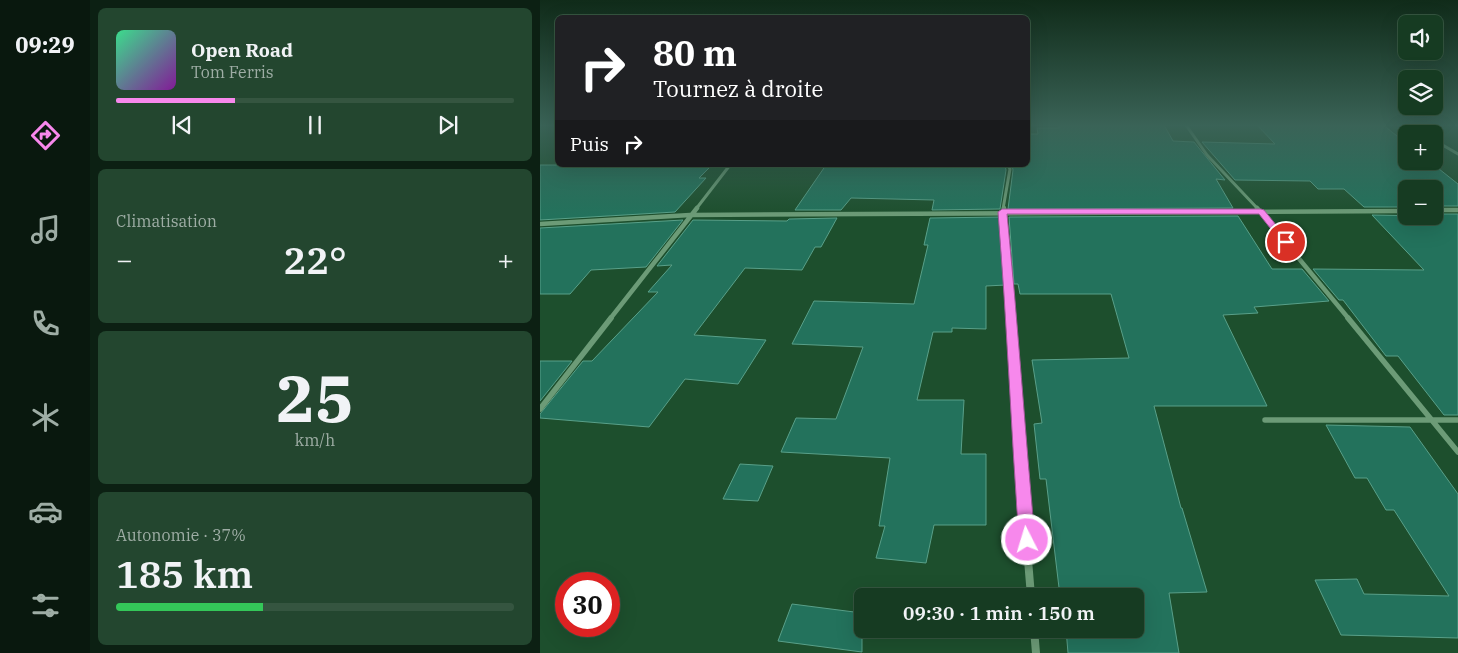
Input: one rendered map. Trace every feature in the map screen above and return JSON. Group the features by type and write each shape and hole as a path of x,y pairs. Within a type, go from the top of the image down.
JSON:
{"street":[{"path":"1207,155 1261,212 1458,452"},
{"path":"540,409 728,167"},
{"path":"1009,167 1002,212 1014,346 1016,410 1030,588"},
{"path":"540,224 690,215 1398,210"},
{"path":"1443,210 1458,210"},
{"path":"1265,420 1458,420"},
{"path":"1035,638 1036,653"}],"building":[{"path":"1030,155 1205,155 1225,180 1216,179 1233,208 1008,209 1012,167 1030,167"},
{"path":"1214,155 1398,155 1398,170 1440,170 1458,184 1458,206 1443,206 1443,180 1398,180 1398,207 1364,207 1344,189 1318,189 1310,181 1235,180"},
{"path":"540,165 555,165 555,167 710,167 699,178 706,178 675,212 540,220"},
{"path":"825,167 1005,167 1006,170 1000,209 932,210 934,200 851,198 841,210 795,210"},
{"path":"1443,214 1458,214 1458,415 1444,415 1398,356 1386,356 1343,300 1339,300 1313,269 1424,270 1372,215 1398,215 1398,225 1443,225"},
{"path":"1238,216 1272,269 1302,269 1329,301 1254,307 1258,313 1223,315 1267,406 1154,406 1181,508 1207,592 1169,593 1179,653 1068,653 1067,638 1144,638 1144,588 1059,588 1046,479 1040,479 1034,424 1042,423 1032,360 1129,358 1111,294 1020,294 1018,284 1014,284 1009,217"},
{"path":"1001,217 1006,285 986,286 986,329 952,328 952,332 933,332 917,400 964,400 961,454 986,454 986,525 934,525 926,563 876,558 885,526 879,526 890,458 781,452 796,418 836,419 863,347 792,344 814,301 914,304 928,245 924,245 930,218"},
{"path":"837,218 821,247 815,247 802,270 745,268 694,335 766,340 738,384 685,379 649,427 540,418 540,414 583,361 592,361 658,292 648,292 672,265 657,266 693,220 787,221 789,219"},
{"path":"683,220 646,267 591,270 570,294 540,294 540,228"},
{"path":"540,361 572,361 540,401"},
{"path":"1326,425 1410,427 1458,494 1458,638 1341,635 1315,580 1357,579 1364,594 1449,596 1394,510 1386,510 1367,478 1355,478"},
{"path":"740,464 773,466 758,501 723,499"},
{"path":"792,604 854,612 854,638 862,638 862,652 778,641"}],"route":[{"path":"1027,540 1016,410 1014,346 1002,212 1261,212 1286,242"}]}
